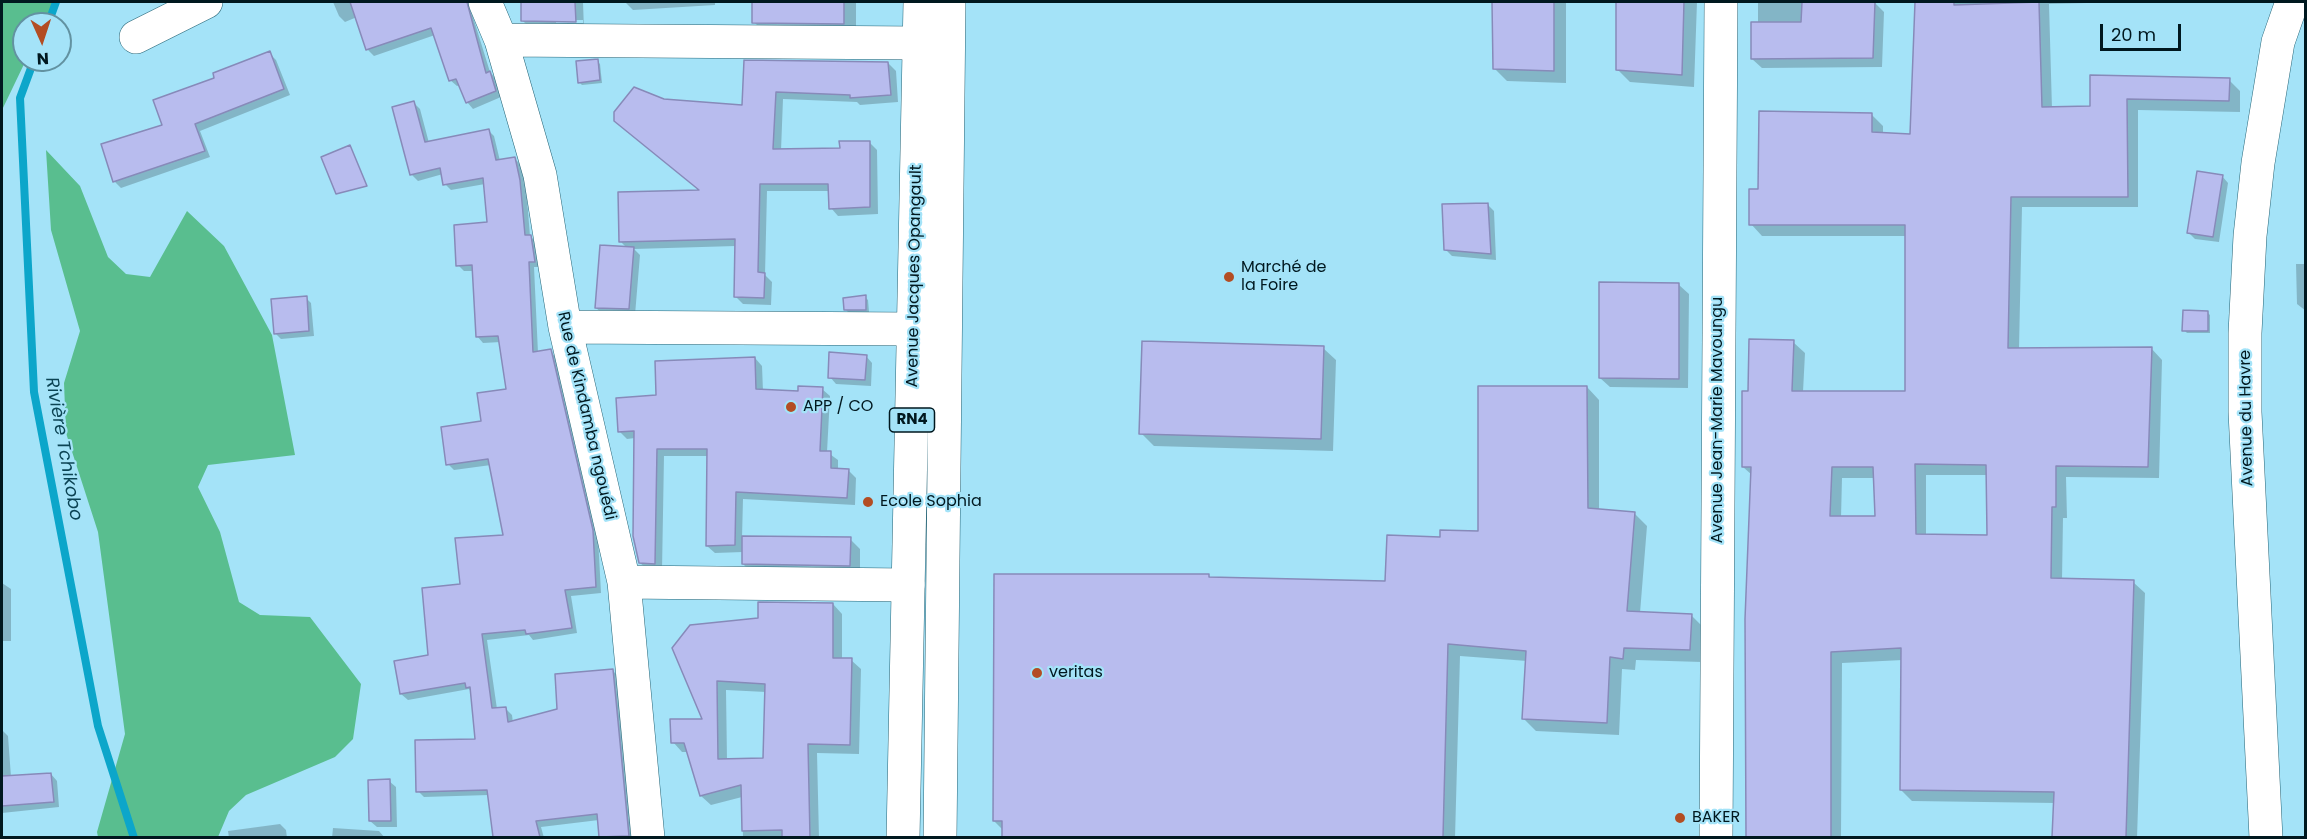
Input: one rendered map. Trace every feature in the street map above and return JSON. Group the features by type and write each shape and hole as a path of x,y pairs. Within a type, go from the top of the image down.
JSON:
{"main road":[{"path":"136,37 206,2"},
{"name":"Rue de Kindamba ngouédi","path":"485,2 501,40 540,175 564,327 624,582 648,837"},
{"name":"Avenue Jacques Opangault","path":"903,837 920,2"},
{"name":"RN4","path":"940,837 949,2"},
{"name":"Avenue Jean-Marie Mavoungu","path":"1716,837 1721,2"},
{"name":"Avenue du Havre","path":"2266,837 2246,424 2245,333 2250,236 2261,143 2278,42 2292,2"},
{"path":"501,40 920,43"},
{"path":"564,327 914,329"},
{"path":"624,582 908,585"}],"green space":[{"path":"2,2 54,2 49,12 12,12 12,72 20,72 2,110"},
{"path":"46,150 80,186 108,257 126,274 150,277 187,211 224,246 272,335 295,455 208,465 198,487 220,532 239,602 260,615 310,617 361,684 353,739 335,757 246,795 229,811 218,837 98,837 97,832 125,734 98,532 66,433 64,383 80,331 51,230"}],"building":[{"path":"350,2 467,2 486,73 490,71 496,91 466,103 456,79 449,81 431,28 366,50"},
{"path":"521,2 575,2 576,22 521,21"},
{"path":"752,2 844,2 844,24 752,23"},
{"path":"1492,2 1554,2 1554,71 1493,69"},
{"path":"1616,2 1684,2 1682,75 1616,70"},
{"path":"1802,2 1875,2 1873,58 1751,59 1751,22 1801,22"},
{"path":"1915,2 1954,2 1954,5 2039,2 2042,107 2090,106 2090,75 2230,78 2229,101 2127,99 2128,197 2011,197 2008,348 2152,347 2148,467 2056,466 2056,507 2052,507 2051,578 2134,580 2126,837 2052,837 2054,792 1900,790 1901,648 1831,652 1831,837 1746,837 1745,619 1751,467 1742,467 1742,391 1748,391 1749,339 1794,340 1792,391 1905,391 1905,225 1749,225 1749,189 1758,189 1759,111 1872,113 1872,132 1910,134","holes":["1915,464 1986,465 1987,535 1916,534","1832,467 1873,467 1875,516 1830,516"]},
{"path":"270,51 284,89 195,124 205,151 113,182 101,144 162,125 153,100 214,78 213,73"},
{"path":"598,59 600,80 578,83 576,61"},
{"path":"744,60 888,62 891,95 850,98 850,95 776,92 773,149 840,148 839,141 870,141 870,207 829,209 828,184 760,184 758,272 765,273 764,298 734,297 735,239 619,242 618,192 699,190 614,121 614,112 634,87 664,99 742,105"},
{"path":"414,101 425,142 489,129 496,160 515,157 520,180 525,235 531,235 535,262 529,262 533,352 551,349 593,530 596,587 565,590 572,628 526,634 525,630 482,634 492,708 506,707 508,722 557,709 555,674 613,669 629,836 599,837 597,814 536,821 540,837 493,837 487,790 416,792 415,740 475,739 470,687 466,688 465,683 400,694 394,661 428,655 422,588 460,584 455,538 503,535 488,459 446,465 441,427 481,421 477,393 506,389 498,336 476,337 472,265 456,266 454,225 487,222 483,178 443,185 440,168 410,175 392,107"},
{"path":"350,145 367,186 336,194 321,157"},
{"path":"2197,171 2223,175 2213,237 2187,233"},
{"path":"1488,203 1491,254 1444,250 1442,204"},
{"path":"600,245 634,247 629,309 595,308"},
{"path":"1599,282 1679,283 1679,379 1599,378"},
{"path":"866,295 866,310 844,310 843,298"},
{"path":"307,296 309,331 274,334 271,299"},
{"path":"2183,310 2208,311 2208,331 2182,331"},
{"path":"1142,341 1324,346 1321,439 1139,434"},
{"path":"829,352 867,355 865,380 828,378"},
{"path":"755,357 756,389 798,391 798,386 823,387 820,451 831,451 831,468 849,469 847,498 736,492 735,545 706,546 707,449 657,449 655,564 639,563 633,536 634,431 618,432 616,398 656,395 655,361"},
{"path":"1478,386 1587,386 1588,508 1635,512 1627,611 1692,614 1690,650 1624,648 1623,659 1610,657 1607,723 1522,719 1526,651 1448,644 1443,837 1002,837 1002,821 993,821 994,574 1209,574 1209,577 1385,581 1387,535 1440,537 1440,530 1478,531"},
{"path":"742,536 851,537 850,566 742,564"},
{"path":"758,602 833,603 833,658 852,658 850,745 808,744 810,837 782,837 782,830 742,831 741,785 700,796 684,743 671,743 670,719 702,719 672,648 690,625 758,618","holes":["717,681 765,684 763,758 718,759"]},
{"path":"51,773 54,802 2,806 2,776"},
{"path":"390,779 391,821 369,821 368,780"}],"waterway":[{"name":"Rivière Tchikobo","path":"52,12 56,2"},
{"name":"Rivière Tchikobo","path":"30,72 20,98 34,392 98,726 134,838"}],"place":[{"name":"Marché de la Foire","path":"1229,277"},
{"name":"APP / CO","path":"791,407"},
{"name":"Ecole Sophia","path":"868,502"},
{"name":"veritas","path":"1037,673"},
{"name":"BAKER","path":"1680,818"}]}
